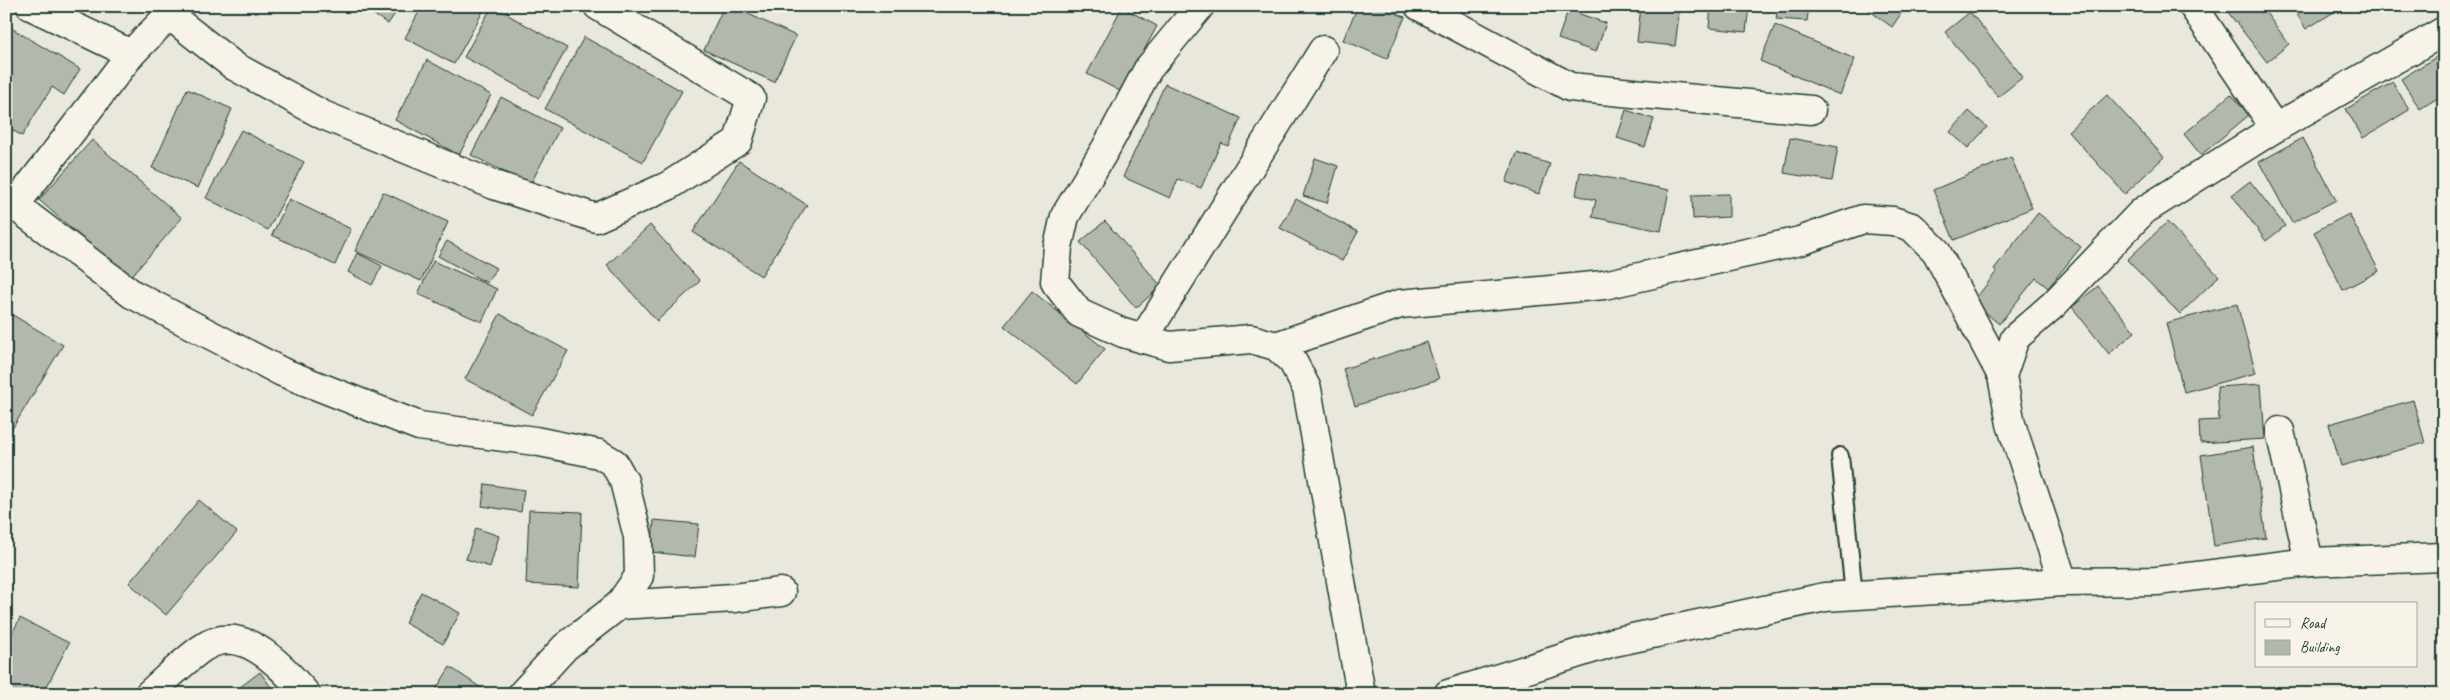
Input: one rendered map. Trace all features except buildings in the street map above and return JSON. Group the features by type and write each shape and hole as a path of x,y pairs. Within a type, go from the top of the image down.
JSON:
{"street":[{"path":"31,6 131,54"},
{"path":"522,694 565,647 619,605 639,576 638,537 624,481 614,463 599,454 535,441 419,426 282,372 132,294 11,202 131,54 171,10 234,66 323,115 494,185 596,218 668,186 738,141 751,98 598,6"},
{"path":"1200,6 1148,69 1106,148 1065,216 1058,247 1055,282 1079,313 1123,333 1169,346 1251,339 1276,346 1293,362 1307,389 1361,694"},
{"path":"1419,6 1570,87 1811,110"},
{"path":"2194,6 2275,128"},
{"path":"2002,376 2015,338 2054,304 2143,211 2275,128 2444,31"},
{"path":"1143,339 1323,50"},
{"path":"1276,346 1400,304 1604,285 1800,241 1863,219 1893,221 1912,227 1936,251 2002,376 2011,424 2063,582"},
{"path":"2280,431 2308,562"},
{"path":"1448,694 1614,642 1825,597 2063,582 2157,580 2308,562 2444,557"},
{"path":"619,605 734,598 781,592"},
{"path":"149,694 202,648 220,640 244,641 280,665 306,694"}],"lane":[{"path":"1840,456 1854,595"}]}
